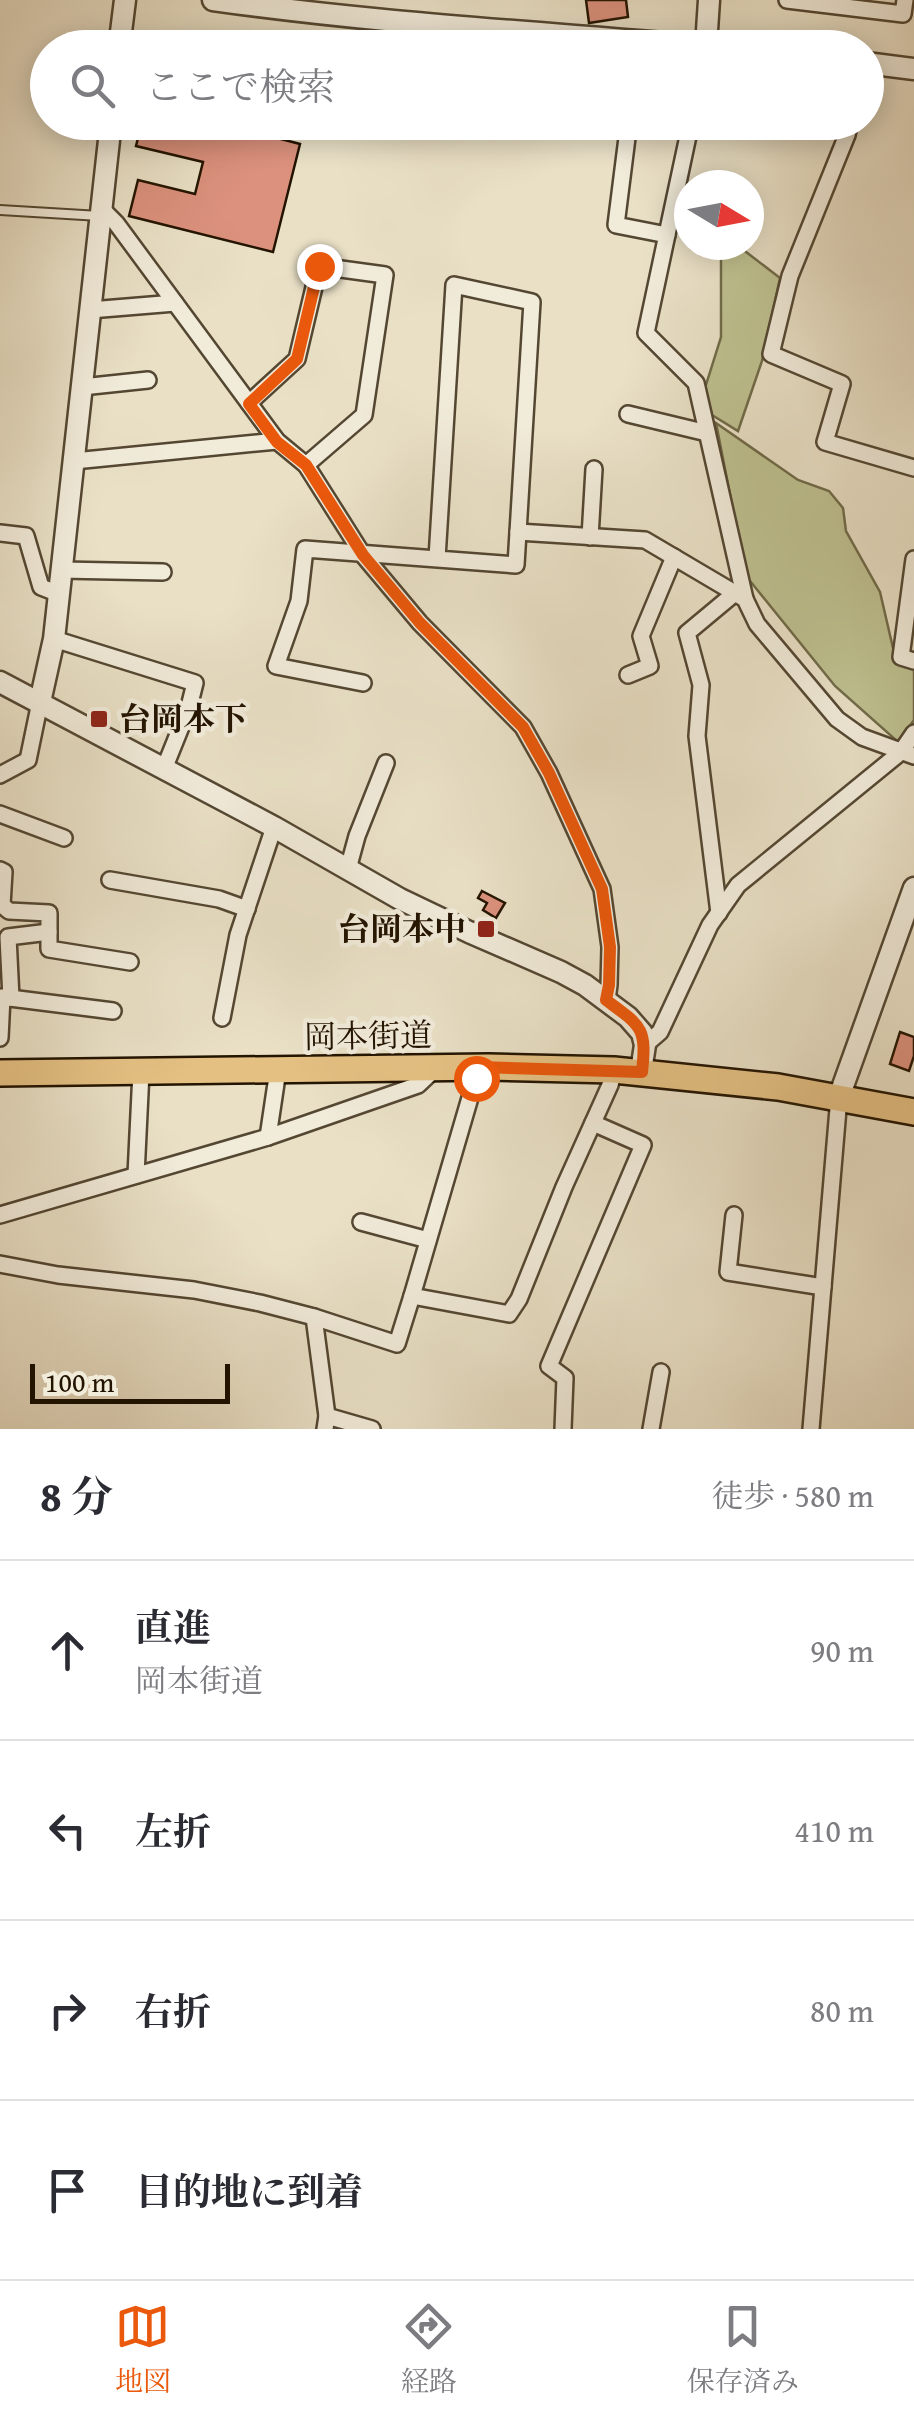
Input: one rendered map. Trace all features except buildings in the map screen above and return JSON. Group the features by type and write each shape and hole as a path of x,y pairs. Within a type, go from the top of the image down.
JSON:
{"main road":[{"name":"岡本街道","path":"0,1073 479,1067 614,1070 724,1080 914,1112"}],"street":[{"path":"122,30 125,0"},
{"path":"214,0 487,30"},
{"path":"709,0 710,30"},
{"path":"787,0 903,14 905,0"},
{"path":"884,65 914,69"},
{"path":"0,775 28,760 54,639 109,140"},
{"path":"626,140 616,225 668,235"},
{"path":"686,140 646,332 696,383 740,596 757,624 837,719 862,736 908,754"},
{"path":"843,140 790,276 771,354 842,384 826,442 914,468"},
{"path":"101,212 116,223 277,442 306,465 363,555 420,623 523,727 549,773 602,889 610,947 606,1000"},
{"path":"249,404 297,359 319,266 385,274 364,415 306,465"},
{"path":"363,683 276,666 299,602 305,549 516,565 532,302 454,284 437,558"},
{"path":"90,310 175,303"},
{"path":"82,386 148,380"},
{"path":"628,414 707,432"},
{"path":"74,461 277,442"},
{"path":"590,536 594,469"},
{"path":"518,532 645,540 740,596"},
{"path":"0,533 26,536 41,588 59,594"},
{"path":"628,675 650,666 641,636 674,557"},
{"path":"914,559 901,657 914,661"},
{"path":"62,570 163,572"},
{"path":"719,913 697,736 701,686 687,633 740,596"},
{"path":"54,639 195,683 164,769"},
{"path":"0,682 438,918 561,972 636,1024 645,1045 642,1072"},
{"path":"645,1045 660,1032 710,925 738,885 908,754 914,734"},
{"path":"348,869 386,763"},
{"path":"0,814 64,838"},
{"path":"222,1018 238,934 274,827"},
{"path":"0,870 4,872 2,906 9,911 49,912 49,949 130,962"},
{"path":"110,880 219,899 247,909"},
{"path":"812,1429 840,1097 914,888"},
{"path":"11,998 8,937 49,932"},
{"path":"0,1038 2,997 112,1011"},
{"path":"0,1264 58,1275 194,1290 260,1303 397,1344 479,1067"},
{"path":"0,1215 268,1136 418,1085 437,1068"},
{"path":"268,1136 278,1070"},
{"path":"412,1296 509,1314 614,1070"},
{"path":"136,1175 142,1072"},
{"path":"564,1429 565,1378 548,1366 643,1145 593,1123"},
{"path":"734,1215 728,1272 824,1287"},
{"path":"361,1222 428,1240"},
{"path":"314,1317 326,1422 372,1429"},
{"path":"652,1429 662,1372"}],"lane":[{"path":"0,210 101,212"}],"green space":[{"path":"721,260 757,260 780,278 762,361 738,431 712,415 705,388 721,337"},
{"path":"716,423 798,480 829,491 843,508 846,531 880,592 896,661 914,667 914,720 898,742 835,686 746,576"}],"place":[{"name":"台岡本下","path":"99,719"},
{"name":"台岡本中","path":"486,929"}],"route":[{"path":"319,266 297,359 249,404 277,442 306,465 363,555 420,623 523,727 549,773 602,889 610,947 606,1000 636,1024 645,1045 642,1072 479,1067 476,1078"}]}
